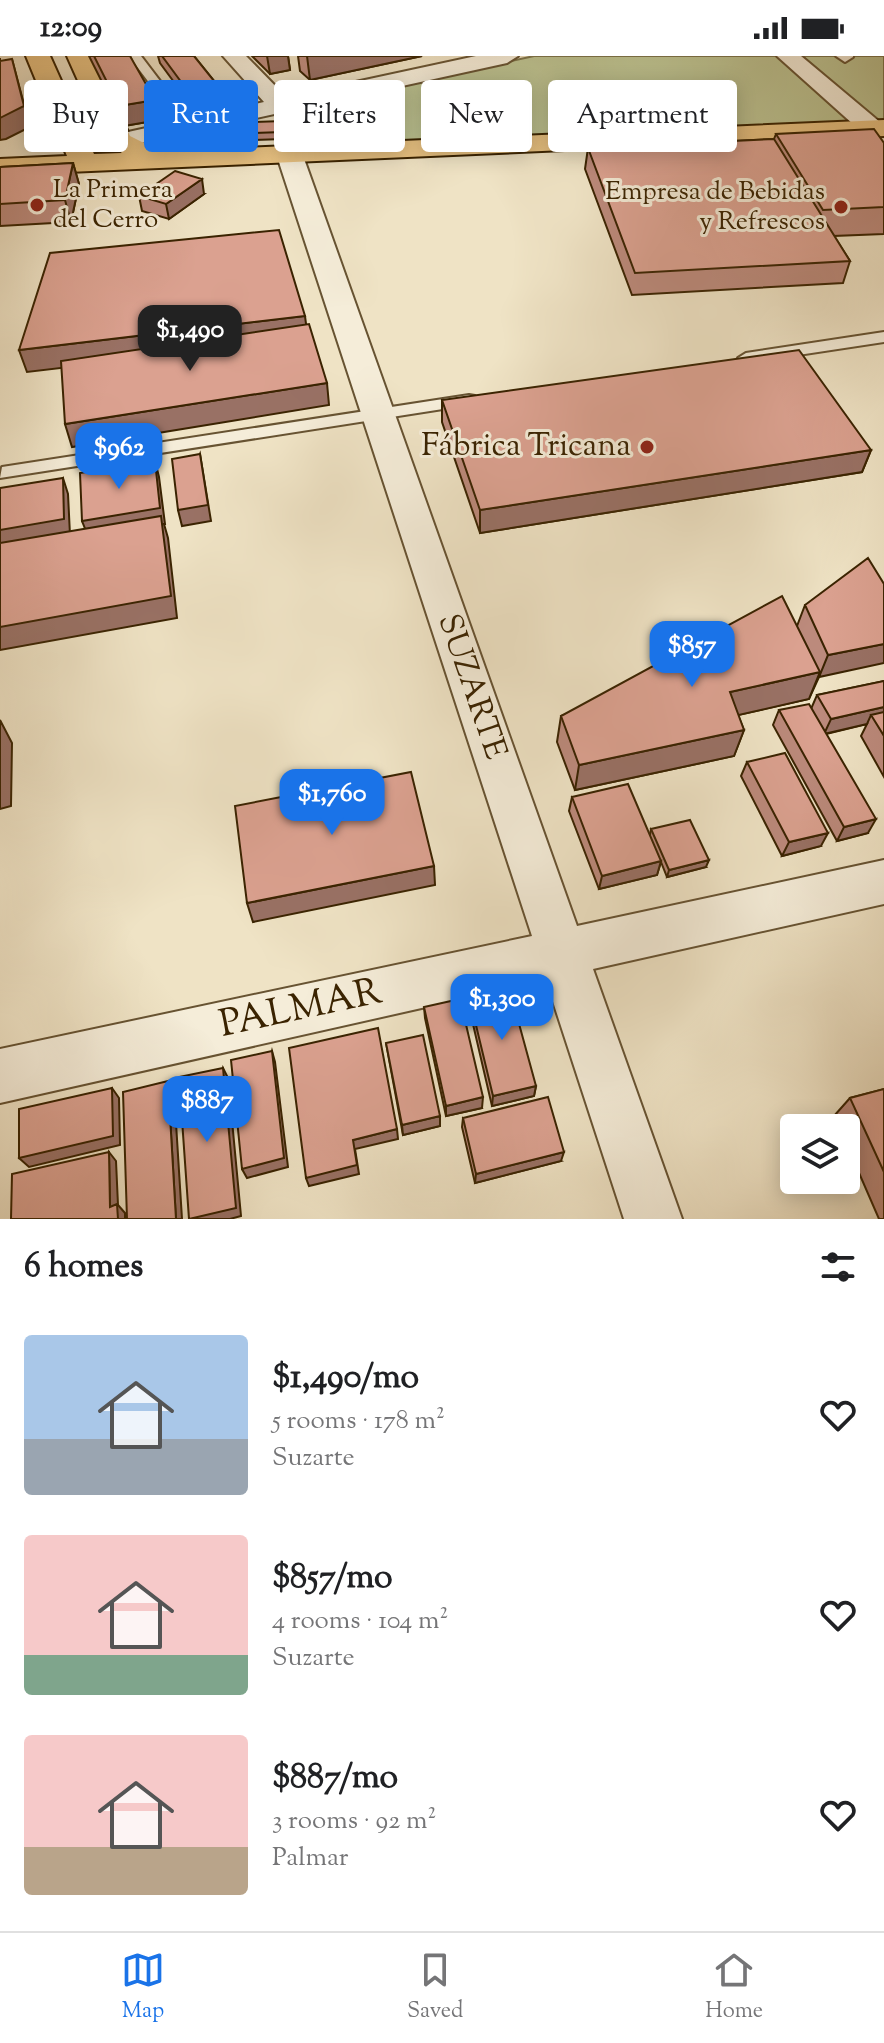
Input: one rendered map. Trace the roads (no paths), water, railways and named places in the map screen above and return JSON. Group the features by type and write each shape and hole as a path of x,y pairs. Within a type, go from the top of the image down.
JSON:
{"main road":[{"path":"38,56 84,163"},
{"path":"79,56 90,80"},
{"path":"0,167 878,128"},
{"path":"128,146 143,153 186,160"},
{"path":"84,163 107,152"}],"street":[{"path":"234,56 274,99"},
{"path":"396,80 507,56"},
{"path":"788,56 878,128"},
{"name":"SUZARTE","path":"290,156 653,1219"},
{"name":"PALMAR","path":"0,1076 884,882"}],"lane":[{"path":"135,56 153,80"},
{"path":"726,361 884,337"},
{"path":"2,473 489,397"}],"place":[{"name":"La Primera del Cerro","path":"37,205"},
{"name":"Empresa de Bebidas y Refrescos","path":"841,207"},
{"name":"Fábrica Tricana","path":"647,447"}]}
